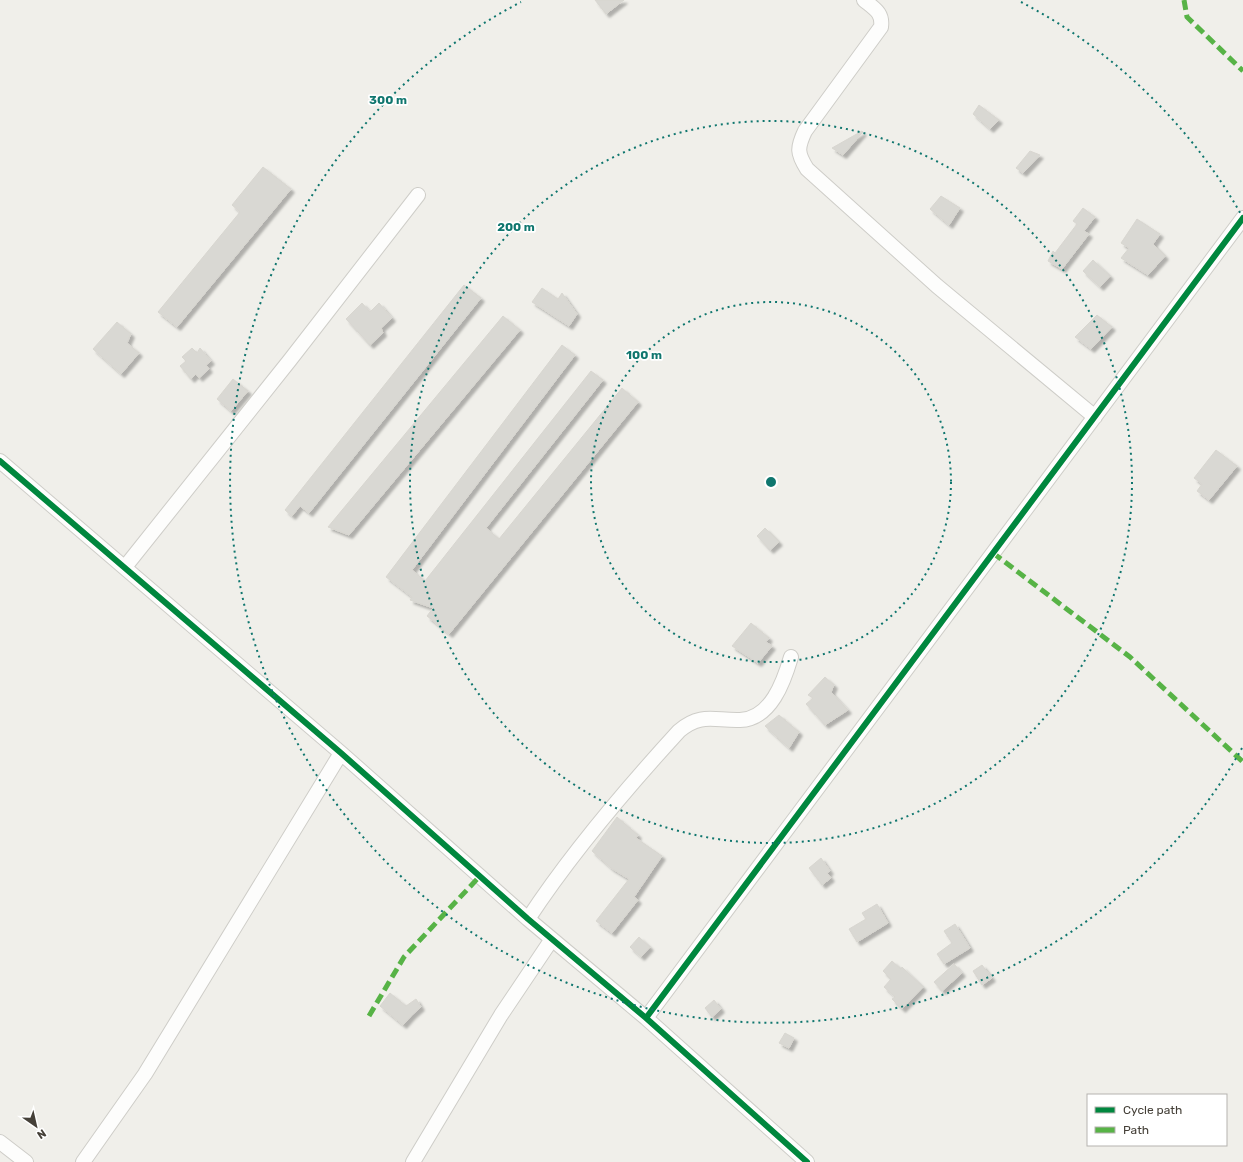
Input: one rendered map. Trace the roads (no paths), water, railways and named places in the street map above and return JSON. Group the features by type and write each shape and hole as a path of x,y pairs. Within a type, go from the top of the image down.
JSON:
{"street":[{"path":"864,0 880,13 882,18 881,27 805,131 798,146 802,160 807,169 937,286 1095,417"},
{"path":"125,567 285,366 418,195"},
{"path":"646,1018 1243,218"},
{"path":"0,461 341,753 528,919 646,1018 807,1162"},
{"path":"528,919 550,886 581,846 679,731 687,724 703,718 740,720 758,714 773,700 785,675 790,657"},
{"path":"83,1162 145,1074 341,753"},
{"path":"413,1162 501,1015 552,939"},
{"path":"0,1142 26,1162"}]}
